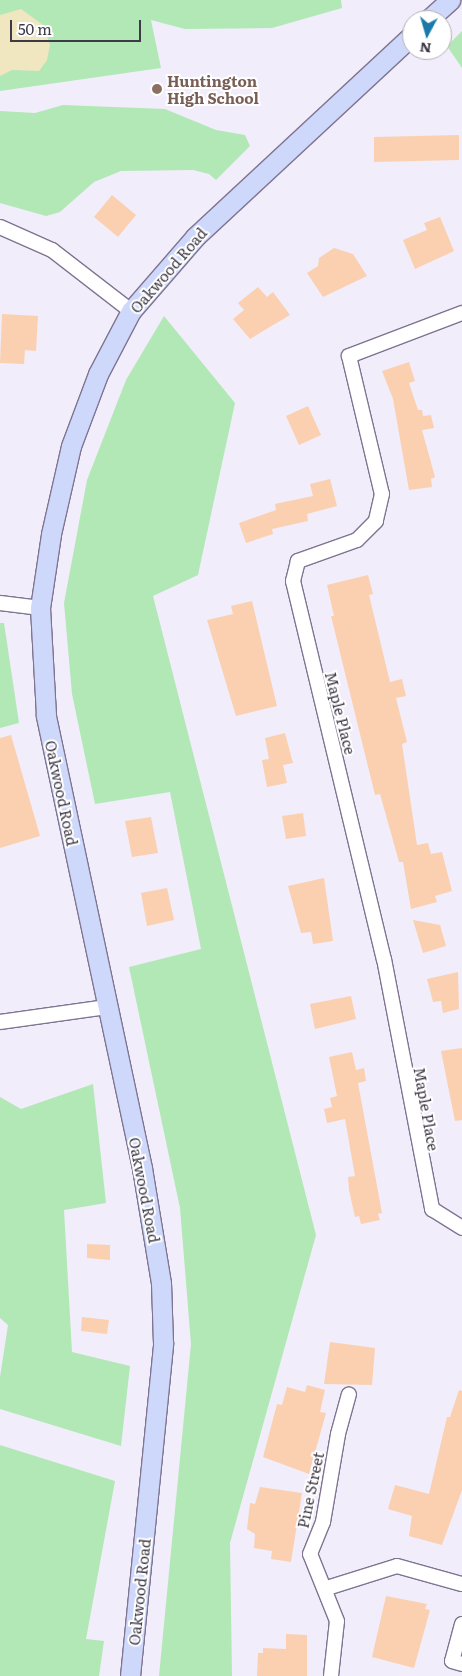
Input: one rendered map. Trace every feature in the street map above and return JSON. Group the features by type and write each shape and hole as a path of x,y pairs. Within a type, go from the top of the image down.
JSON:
{"main road":[{"path":"439,10 450,0"},
{"name":"Oakwood Road","path":"130,1676 163,1342 162,1293 153,1224 46,715 40,608 51,534 71,446 98,374 131,311 195,238 402,44"}],"street":[{"path":"0,227 52,250 131,311"},
{"name":"Maple Place","path":"462,313 349,356 382,494 376,521 357,540 298,561 293,581 384,959 432,1209 462,1228"},
{"path":"0,603 40,608"},
{"path":"0,1022 107,1007"},
{"name":"Pine Street","path":"331,1676 337,1621 326,1588 313,1566 310,1554 323,1522 349,1394"},
{"path":"326,1588 397,1566 462,1584"},
{"path":"462,1624 452,1661 462,1664"}],"green space":[{"path":"0,0 341,0 342,8 272,28 185,29 151,20 161,68 0,91"},
{"path":"462,31 462,68 452,53 452,41"},
{"path":"63,105 165,109 216,130 245,135 250,146 216,180 209,174 193,170 121,171 94,182 60,212 46,216 0,203 0,111 35,113"},
{"path":"164,316 235,403 198,575 153,596 316,1235 230,1543 232,1676 159,1676 191,1344 180,1208 129,967 201,949 170,792 95,804 72,694 64,603 87,480 126,380"},
{"path":"0,623 4,623 19,723 0,728"},
{"path":"93,1084 106,1203 64,1210 72,1352 130,1366 121,1446 0,1409 0,1377 8,1325 0,1318 0,1097 21,1109"},
{"path":"0,1445 115,1481 86,1639 104,1641 99,1676 0,1676"}],"sand":[{"path":"21,9 43,25 50,45 47,60 39,71 12,70 0,76 0,15"}],"building":[{"path":"459,135 459,160 374,162 374,137"},
{"path":"112,195 136,215 118,237 94,217"},
{"path":"440,217 454,251 415,269 403,240 427,230 424,223"},
{"path":"334,248 353,254 367,276 323,297 307,273 318,266 319,258"},
{"path":"258,287 267,297 273,292 290,315 250,339 233,319 244,310 238,303"},
{"path":"2,314 38,316 36,351 25,350 24,364 0,363"},
{"path":"409,362 415,381 409,383 418,410 422,410 423,416 431,415 434,428 422,430 435,477 431,479 432,487 409,490 393,399 382,371"},
{"path":"308,406 321,435 299,445 286,416"},
{"path":"330,479 337,506 307,514 308,521 272,529 273,534 246,543 239,523 276,510 275,504 313,496 310,484"},
{"path":"368,575 373,594 369,595 390,682 402,679 406,696 396,698 407,742 402,744 417,845 428,843 431,854 442,852 452,891 435,896 437,902 411,909 403,862 399,862 380,794 375,795 331,616 334,616 327,585"},
{"path":"252,601 277,706 236,716 207,620 233,614 231,606"},
{"path":"285,733 293,763 283,765 287,783 267,787 262,760 269,759 265,738"},
{"path":"11,735 40,836 0,848 0,738"},
{"path":"303,813 306,836 286,839 282,816"},
{"path":"151,817 158,853 132,857 125,821"},
{"path":"324,878 333,941 313,944 311,932 301,933 288,886"},
{"path":"167,888 174,920 147,926 141,893"},
{"path":"413,920 440,925 446,946 423,953"},
{"path":"458,972 459,1009 443,1013 441,1001 433,1002 427,979"},
{"path":"351,996 356,1019 315,1029 310,1004"},
{"path":"462,1048 462,1120 455,1121 441,1051"},
{"path":"352,1052 356,1070 364,1068 366,1081 358,1083 382,1213 378,1214 380,1220 361,1224 359,1216 355,1217 349,1190 348,1177 355,1176 345,1119 327,1123 324,1109 332,1107 330,1098 337,1096 329,1057"},
{"path":"87,1244 110,1245 110,1260 87,1258"},
{"path":"82,1317 109,1320 107,1334 81,1331"},
{"path":"330,1342 375,1348 372,1385 324,1384"},
{"path":"307,1385 325,1390 320,1412 326,1413 309,1474 263,1457 277,1404 282,1405 287,1387 305,1392"},
{"path":"459,1390 462,1391 462,1490 442,1545 409,1536 412,1516 388,1509 395,1485 429,1494 447,1417 450,1417"},
{"path":"260,1487 302,1493 291,1562 271,1559 272,1551 254,1548 255,1534 247,1529 250,1503 255,1504"},
{"path":"386,1596 427,1604 425,1609 430,1610 414,1668 372,1657"},
{"path":"286,1634 307,1635 307,1676 257,1676 258,1653 263,1653 263,1648 286,1649"}],"place":[{"name":"Huntington High School","path":"157,89"}]}
